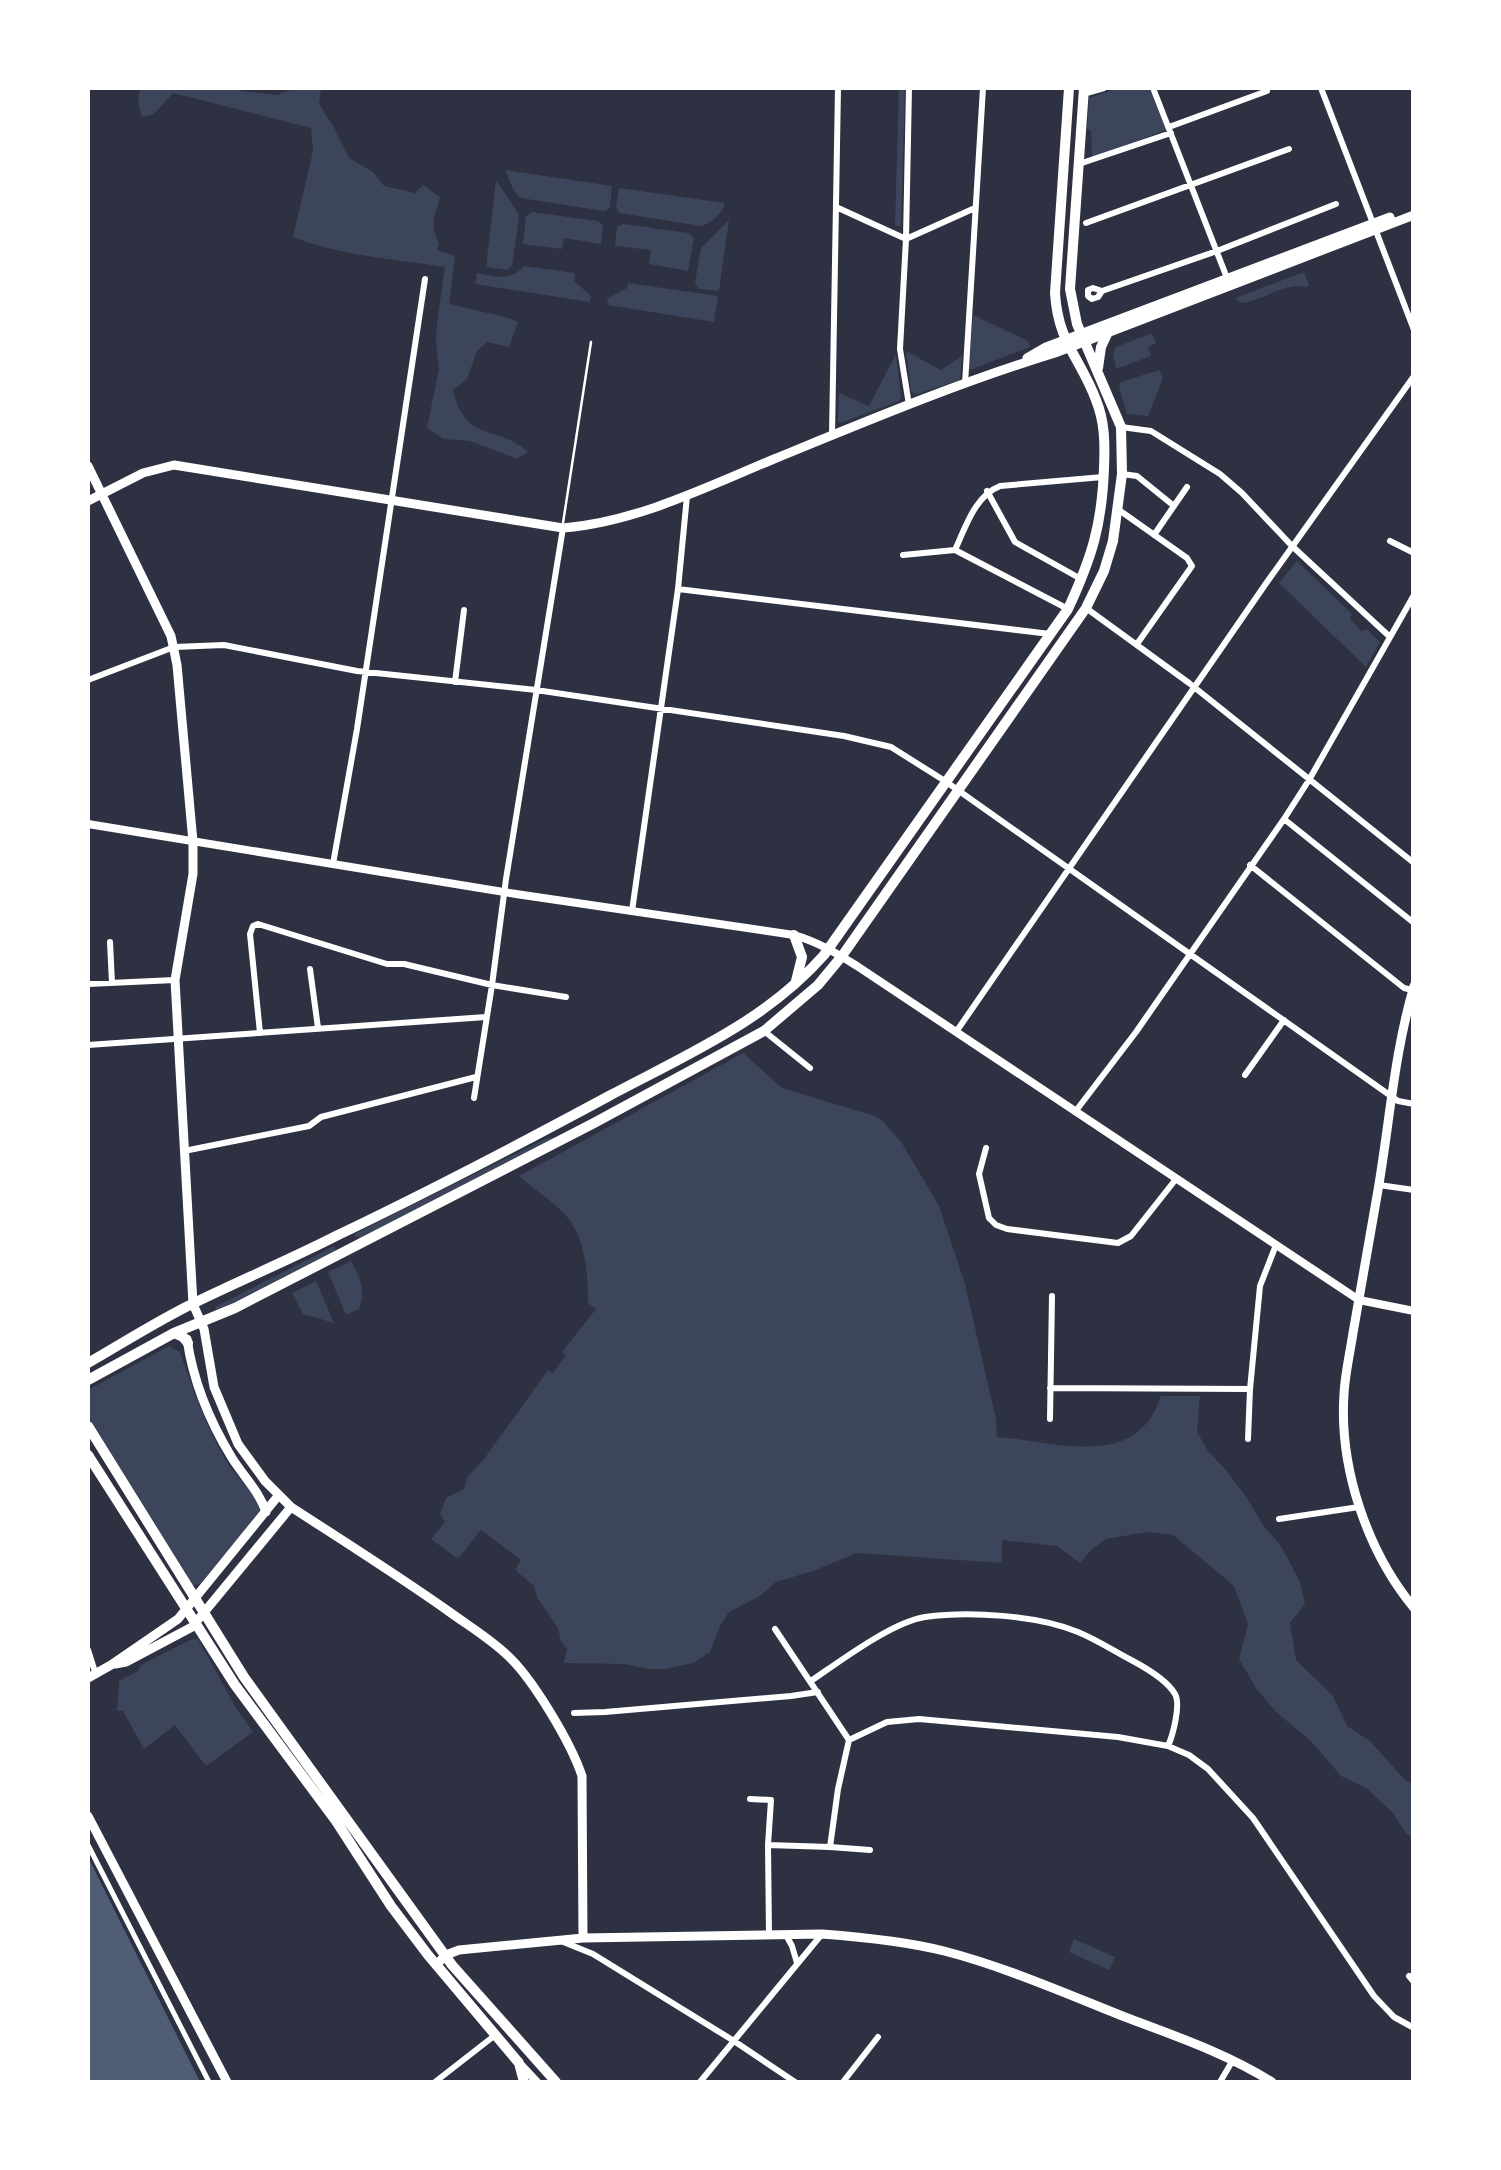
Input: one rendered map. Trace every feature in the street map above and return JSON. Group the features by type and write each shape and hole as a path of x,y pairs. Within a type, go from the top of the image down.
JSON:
{"main road":[{"path":"88,1363 193,1304 342,1234 568,1119 752,1019 795,986 829,948 1068,609 1098,530 1105,437 1092,390 1066,344 1054,293 1070,88"},
{"path":"88,1380 576,1132 764,1031 818,984 842,956 1086,608 1109,557 1119,510 1121,428 1083,337 1072,301 1070,277 1084,91"},
{"path":"88,501 143,473 174,466 563,528 598,525 687,495 1021,363 1037,351 1066,344 1227,278 1414,212"},
{"path":"1083,337 1108,332 1374,226"},
{"path":"1098,369 1108,332"},
{"path":"88,466 174,646 193,842 193,874 176,980 193,1304 202,1321 220,1406 238,1444 278,1496 426,1595 508,1655 522,1672 574,1752 582,1776 583,1938"},
{"path":"1050,634 1062,642"},
{"path":"794,934 802,957 795,986"},
{"path":"1413,988 1400,1034 1346,1377 1344,1413 1346,1446 1359,1507 1382,1564 1414,1608"},
{"path":"568,1119 576,1132"},
{"path":"342,1234 348,1249"},
{"path":"179,1331 193,1304"},
{"path":"179,1331 188,1344 210,1416 266,1512"},
{"path":"88,1426 275,1720 441,1960 518,2063 524,2082"},
{"path":"88,1455 265,1728 336,1820 391,1906 556,2082"},
{"path":"92,1676 178,1618 278,1496"},
{"path":"111,1665 126,1662 196,1624 291,1507"},
{"path":"88,1816 227,2082"},
{"path":"441,1960 459,1950 583,1938 854,1936 945,1951 1234,2059 1272,2082"}],"street":[{"path":"832,435 838,88"},
{"path":"908,88 900,349 910,406"},
{"path":"965,384 983,88"},
{"path":"1084,91 1104,88"},
{"path":"1153,88 1227,278"},
{"path":"1321,88 1414,330"},
{"path":"1078,164 1268,91"},
{"path":"1086,224 1289,149"},
{"path":"1102,291 1217,252 1336,204"},
{"path":"836,207 906,239 975,208"},
{"path":"333,864 425,279"},
{"path":"956,1032 1414,376"},
{"path":"1121,428 1151,432 1220,474 1390,638"},
{"path":"1122,474 1137,476 1174,506"},
{"path":"956,550 987,491 1000,486 1104,476"},
{"path":"1154,535 1187,487"},
{"path":"987,491 1015,542 1082,580"},
{"path":"632,911 678,589 687,495"},
{"path":"1119,510 1188,558 1192,566 1137,644"},
{"path":"474,1098 563,528"},
{"path":"1390,541 1414,553"},
{"path":"903,555 956,550"},
{"path":"956,550 1068,609"},
{"path":"678,589 1050,634"},
{"path":"1075,1112 1136,1032 1284,819 1414,596"},
{"path":"1086,608 1195,688 1414,862"},
{"path":"454,682 464,610"},
{"path":"88,680 174,646 224,645 366,672 536,690 844,736 891,747 1398,1100 1414,1104"},
{"path":"1284,819 1414,923"},
{"path":"88,824 794,934 842,956 1359,1300 1414,1311"},
{"path":"1250,865 1404,988 1413,988"},
{"path":"260,1033 250,934 252,926 258,924 387,964 404,964 492,985 566,997"},
{"path":"110,942 112,983"},
{"path":"310,970 318,1028"},
{"path":"88,984 176,980"},
{"path":"88,1046 486,1017"},
{"path":"1245,1075 1284,1020"},
{"path":"764,1031 810,1068"},
{"path":"184,1151 309,1126 321,1116 476,1078"},
{"path":"986,1148 979,1174 989,1218 1006,1229 1118,1244 1130,1236 1176,1179"},
{"path":"1379,1185 1414,1190"},
{"path":"1248,1438 1260,1286 1276,1245"},
{"path":"1050,1419 1052,1296"},
{"path":"1050,1388 1250,1389"},
{"path":"1280,1519 1359,1507"},
{"path":"811,1681 879,1636 922,1617 974,1615 1036,1620 1074,1630 1098,1642 1145,1668 1172,1690 1177,1701 1168,1746"},
{"path":"775,1629 849,1740 830,1847"},
{"path":"88,1650 92,1676"},
{"path":"574,1712 818,1692"},
{"path":"849,1740 887,1722 919,1719 1118,1737 1168,1746 1190,1755 1253,1818 1365,1984 1394,2017 1414,2028"},
{"path":"750,1799 771,1800 768,1936"},
{"path":"88,1845 208,2082"},
{"path":"768,1845 870,1850"},
{"path":"700,2082 822,1934"},
{"path":"786,1936 797,1964"},
{"path":"583,1938 593,1954"},
{"path":"558,1940 593,1954 795,2082"},
{"path":"436,2082 496,2035"},
{"path":"843,2082 878,2037"},
{"path":"1220,2082 1234,2059"},
{"path":"518,2063 536,2082"}],"lane":[{"path":"563,528 591,342"}],"shaded area":[{"path":"140,88 238,88 277,95 295,88 321,88 319,104 349,158 373,172 384,186 415,193 423,185 440,197 434,220 437,250 455,256 449,304 518,322 509,347 487,342 477,351 467,379 453,390 458,407 474,426 528,452 517,459 470,441 444,439 427,428 439,369 437,322 445,267 349,253 293,237 313,151 311,128 173,93 154,114 142,117"},
{"path":"899,88 905,88 901,226 895,226"},
{"path":"1118,88 1149,88 1166,130 1092,158 1091,131 1087,129 1089,98"},
{"path":"505,170 612,186 610,208 604,211 520,198"},
{"path":"496,180 519,219 512,265 507,270 486,267"},
{"path":"619,188 725,203 716,217 701,226 619,213"},
{"path":"532,212 598,221 603,225 601,244 564,238 562,249 523,244 526,216"},
{"path":"729,220 719,291 699,289 695,283 701,248"},
{"path":"623,224 689,233 694,238 688,271 649,264 651,250 615,246 617,227"},
{"path":"524,266 575,273 574,281 591,296 590,302 475,284 477,273 508,276"},
{"path":"1304,272 1309,285 1305,287 1289,287 1248,302 1240,303 1235,298"},
{"path":"628,283 718,296 714,322 607,305 608,298 627,288"},
{"path":"973,315 1028,341 1030,347 970,370"},
{"path":"1152,333 1156,343 1148,347 1151,356 1116,369 1116,347"},
{"path":"906,351 941,370 962,356 960,380 917,394 911,392"},
{"path":"896,354 899,401 838,422 839,393 869,406"},
{"path":"1159,370 1163,378 1148,416 1127,414 1121,382"},
{"path":"1297,561 1352,614 1350,619 1361,631 1367,629 1380,642 1366,667 1279,583"},
{"path":"743,1053 782,1088 875,1116 902,1143 939,1206 965,1284 997,1437 1069,1446 1114,1443 1133,1435 1149,1420 1161,1396 1200,1396 1197,1432 1281,1546 1300,1582 1305,1604 1290,1623 1296,1660 1333,1696 1347,1726 1370,1741 1413,1785 1413,1838 1366,1788 1341,1776 1256,1688 1239,1659 1248,1624 1234,1586 1173,1535 1147,1532 1106,1539 1080,1563 1057,1546 1002,1540 1002,1563 857,1553 776,1582 760,1596 729,1612 710,1652 693,1663 666,1669 564,1663 567,1649 558,1628 534,1586 515,1570 521,1560 481,1530 458,1559 431,1539 445,1522 440,1514 446,1498 464,1489 467,1477 548,1370 553,1373 566,1355 562,1352 596,1309 588,1303 585,1259 574,1227 557,1207 519,1176"},
{"path":"547,1138 557,1139 360,1238 354,1236"},
{"path":"334,1246 336,1250 217,1311 215,1307"},
{"path":"351,1261 360,1279 362,1295 359,1309 346,1315 328,1272"},
{"path":"316,1281 334,1323 303,1314 292,1293"},
{"path":"169,1346 180,1352 213,1436 232,1469 255,1497 260,1513 200,1584 193,1585 88,1416 88,1390"},
{"path":"198,1639 253,1732 206,1766 175,1725 144,1749 123,1711 117,1711 119,1681 138,1671 141,1665"},
{"path":"88,1857 200,2082 88,2082"},
{"path":"1074,1939 1115,1957 1109,1970 1069,1952"}]}
